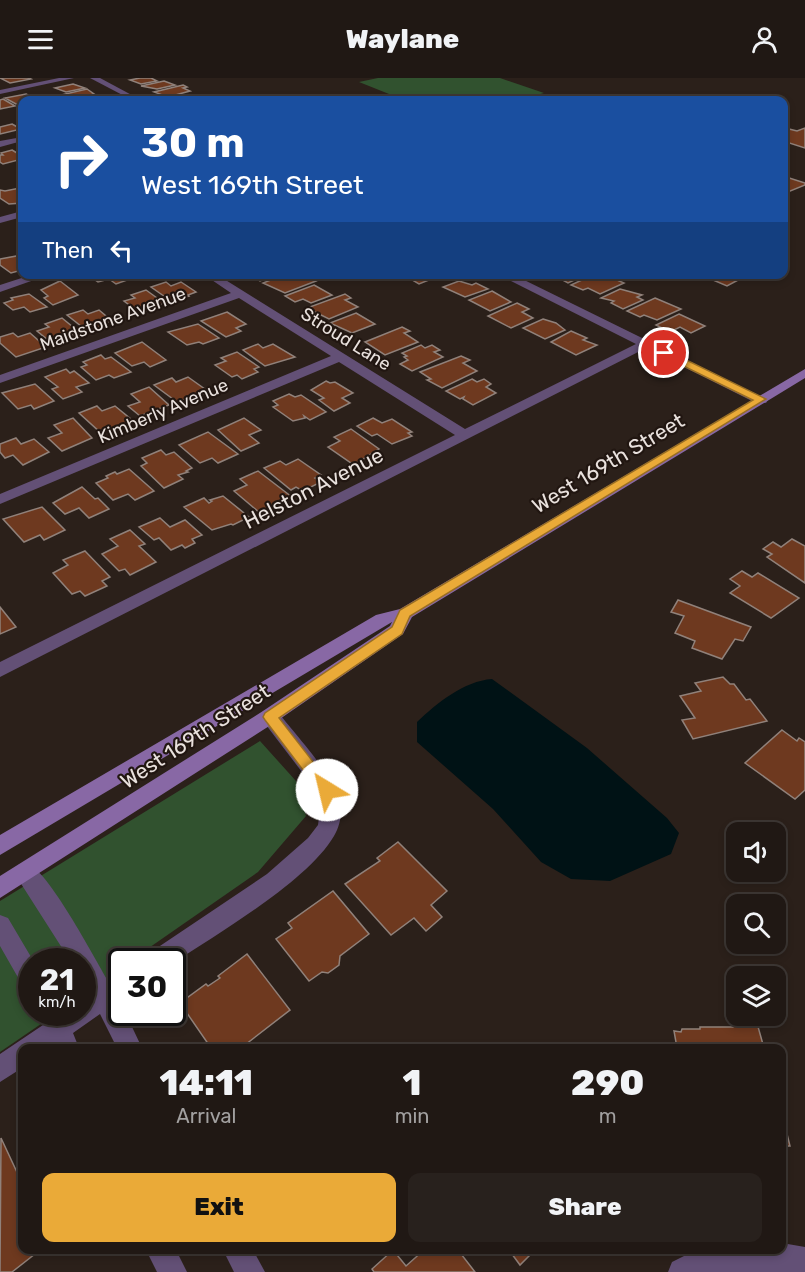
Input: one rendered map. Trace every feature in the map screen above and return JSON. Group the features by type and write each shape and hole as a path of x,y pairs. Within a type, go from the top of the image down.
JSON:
{"street":[{"path":"0,92 70,78"},
{"path":"94,78 129,96"},
{"path":"0,144 18,140"},
{"path":"0,220 18,215"},
{"path":"0,289 31,279"},
{"name":"Stroud Lane","path":"216,279 465,435"},
{"path":"512,279 761,399"},
{"name":"Maidstone Avenue","path":"0,379 239,294"},
{"name":"Helston Avenue","path":"0,670 645,344"},
{"name":"Kimberly Avenue","path":"0,499 340,357"},
{"name":"West 169th Street","path":"2,841 382,619 405,613 805,373"},
{"name":"West 169th Street","path":"0,888 270,717 397,630 405,613"},
{"path":"176,948 285,871 317,844 326,830 331,814 331,802 327,790 270,717"},
{"path":"26,872 108,984"},
{"path":"0,925 18,956"},
{"path":"123,1026 129,1044"},
{"path":"36,1044 58,1030"},
{"path":"0,1069 18,1056"},
{"path":"162,1254 173,1272"},
{"path":"239,1254 250,1272"},
{"path":"682,1272 694,1265 789,1257 805,1261"}],"green space":[{"path":"378,78 500,78 544,93 534,96 394,96 359,82"},
{"path":"260,741 296,781 306,816 258,872 149,948 108,948 108,977 96,985 96,948 18,948 18,1026 38,1026 0,1052 0,901"}],"shaded area":[{"path":"492,679 587,748 667,818 679,833 671,854 610,881 571,879 541,862 493,809 417,742 417,722 433,708 461,688"}],"building":[{"path":"0,78 29,78 31,79 10,83"},
{"path":"151,78 157,81 141,84 130,80"},
{"path":"164,81 175,85 157,89 141,86"},
{"path":"73,84 85,88 66,92 55,88"},
{"path":"183,85 187,87 183,88 190,91 172,96 154,92"},
{"path":"87,89 94,94 86,96 61,95"},
{"path":"26,94 30,96 18,96 18,104 16,104 5,98"},
{"path":"3,99 15,106 0,109 0,100"},
{"path":"12,124 18,130 0,134 0,127"},
{"path":"805,128 805,148 788,143 788,129 797,131"},
{"path":"12,150 18,154 18,160 3,164 0,162 0,155 3,155 1,153"},
{"path":"788,178 805,183 788,192"},
{"path":"18,188 18,203 9,204 0,198 0,190"},
{"path":"18,256 18,271 11,273 0,265 0,259"},
{"path":"94,279 109,279 98,282"},
{"path":"109,279 130,279 116,284"},
{"path":"273,279 313,279 316,281 285,293 263,283"},
{"path":"410,279 432,279 419,284"},
{"path":"560,279 577,279 568,283"},
{"path":"584,279 615,279 624,283 600,294 588,288 583,290 571,285"},
{"path":"711,279 740,279 727,286"},
{"path":"60,281 78,295 53,305 44,298 48,296 41,290"},
{"path":"459,281 472,285 476,283 488,289 465,297 443,287"},
{"path":"166,282 171,286 181,282 196,292 171,301 151,287"},
{"path":"314,285 332,295 311,303 303,299 295,302 285,296"},
{"path":"620,289 642,295 637,297 643,300 623,309 611,303 614,301 601,298"},
{"path":"146,290 164,303 141,314 124,301 135,298 131,295"},
{"path":"492,291 511,302 490,311 469,300"},
{"path":"29,294 47,307 30,312 24,307 13,310 4,303 13,300 11,298"},
{"path":"345,294 351,298 345,300 358,307 329,319 307,308"},
{"path":"655,298 681,309 657,320 644,315 640,317 627,311"},
{"path":"517,303 529,309 522,312 533,318 511,328 488,316"},
{"path":"83,310 88,314 99,310 112,321 103,324 106,326 86,330 67,315"},
{"path":"227,312 246,324 236,328 241,331 226,337 201,321"},
{"path":"356,313 375,324 352,333 330,323"},
{"path":"679,314 705,326 691,333 680,327 670,332 656,325"},
{"path":"62,318 79,332 53,344 37,331 49,327 45,324"},
{"path":"543,319 556,323 565,330 545,339 523,328"},
{"path":"198,324 219,338 203,344 199,342 187,345 168,332"},
{"path":"402,327 410,331 404,333 418,342 385,355 365,342"},
{"path":"571,331 587,338 583,340 597,345 576,355 551,342"},
{"path":"13,333 18,337 30,333 46,347 16,357 0,343 0,337"},
{"path":"142,342 166,360 150,367 144,362 132,366 115,353"},
{"path":"258,344 263,348 273,344 295,357 265,366 243,350"},
{"path":"421,345 425,348 432,345 440,350 434,352 443,357 412,371 400,364 408,360 404,357 407,356 402,353"},
{"path":"237,352 259,367 254,369 258,372 242,379 237,375 232,377 215,365 226,361 221,358"},
{"path":"101,355 105,359 111,357 131,372 114,378 109,375 96,380 81,367 87,365 83,362"},
{"path":"461,356 470,360 463,363 477,371 442,388 427,380 431,379 420,372"},
{"path":"66,369 70,373 74,371 89,383 76,387 82,392 63,399 52,389 58,387 45,377"},
{"path":"188,377 209,392 177,402 154,385 172,378 176,382"},
{"path":"472,379 477,382 484,379 491,384 486,387 496,393 473,405 463,399 464,397 460,399 446,391"},
{"path":"326,381 335,382 353,393 342,398 350,403 334,411 319,400 324,398 311,390"},
{"path":"35,384 54,401 34,409 31,405 18,409 2,393"},
{"path":"149,387 169,405 140,416 128,406 140,402 131,394"},
{"path":"289,394 295,397 301,395 326,412 310,420 304,416 305,418 293,421 273,407 278,405 273,401"},
{"path":"97,406 102,411 115,406 132,420 114,430 112,428 101,433 79,413"},
{"path":"73,418 92,438 62,451 48,438 62,433 54,425"},
{"path":"244,418 261,430 249,435 259,443 241,451 218,430"},
{"path":"373,418 382,423 392,419 412,432 408,433 412,436 392,444 377,434 372,436 357,426"},
{"path":"351,429 379,449 354,465 328,447 340,441 334,437"},
{"path":"208,432 238,454 218,463 212,458 200,463 179,445"},
{"path":"16,438 21,444 34,439 49,452 23,465 13,455 5,458 0,452 0,444"},
{"path":"161,450 166,455 174,452 192,468 178,475 183,479 164,488 141,466 147,463 142,458"},
{"path":"298,459 321,475 315,478 321,482 303,491 296,487 291,490 264,468 280,461 286,465"},
{"path":"129,469 154,491 135,500 128,494 113,500 96,483 115,472 117,474"},
{"path":"258,471 292,497 260,513 234,491 247,485 240,479"},
{"path":"82,487 109,509 89,518 79,508 65,514 53,503"},
{"path":"223,496 249,517 233,525 212,530 184,507 204,498 209,503 212,501 210,500"},
{"path":"42,507 65,530 44,540 40,535 24,542 3,519"},
{"path":"160,518 170,527 185,520 202,535 192,539 195,543 185,548 182,545 171,550 159,538 154,540 139,527"},
{"path":"130,530 145,544 139,546 156,562 130,575 125,569 119,571 102,554 118,546 110,539"},
{"path":"792,539 805,546 805,583 767,557 772,554 763,549 773,542 781,547"},
{"path":"85,551 110,577 102,581 107,586 85,596 80,591 72,594 53,573 68,565 63,560"},
{"path":"742,571 752,577 758,573 799,598 771,618 730,593 740,586 730,579"},
{"path":"678,600 751,627 743,641 735,639 722,659 692,648 695,641 675,633 684,616 671,612"},
{"path":"0,607 16,627 0,634"},
{"path":"723,677 730,684 734,684 746,700 750,699 767,721 693,739 682,720 695,718 680,696 701,691 695,683"},
{"path":"782,730 797,741 799,738 805,742 805,790 795,799 745,763"},
{"path":"398,842 447,891 431,905 442,917 426,931 414,918 391,935 345,884 380,861 377,858"},
{"path":"333,891 369,934 340,956 339,965 328,973 322,972 309,981 276,939 292,928 288,923"},
{"path":"247,954 290,1010 246,1044 208,1044 186,1012 186,999 206,984 208,986 220,978 218,976"},
{"path":"758,1026 763,1044 676,1044 674,1031 681,1032 682,1029 700,1029 700,1027"},
{"path":"786,1130 790,1146 786,1146"},
{"path":"1,1138 18,1174 18,1254 35,1254 12,1272 0,1272"},
{"path":"389,1254 396,1254 406,1266 420,1254 461,1254 475,1272 374,1272 372,1269"},
{"path":"512,1254 531,1254 520,1265"}],"route":[{"path":"327,790 270,717 397,630 405,613 761,399 664,353"}]}
